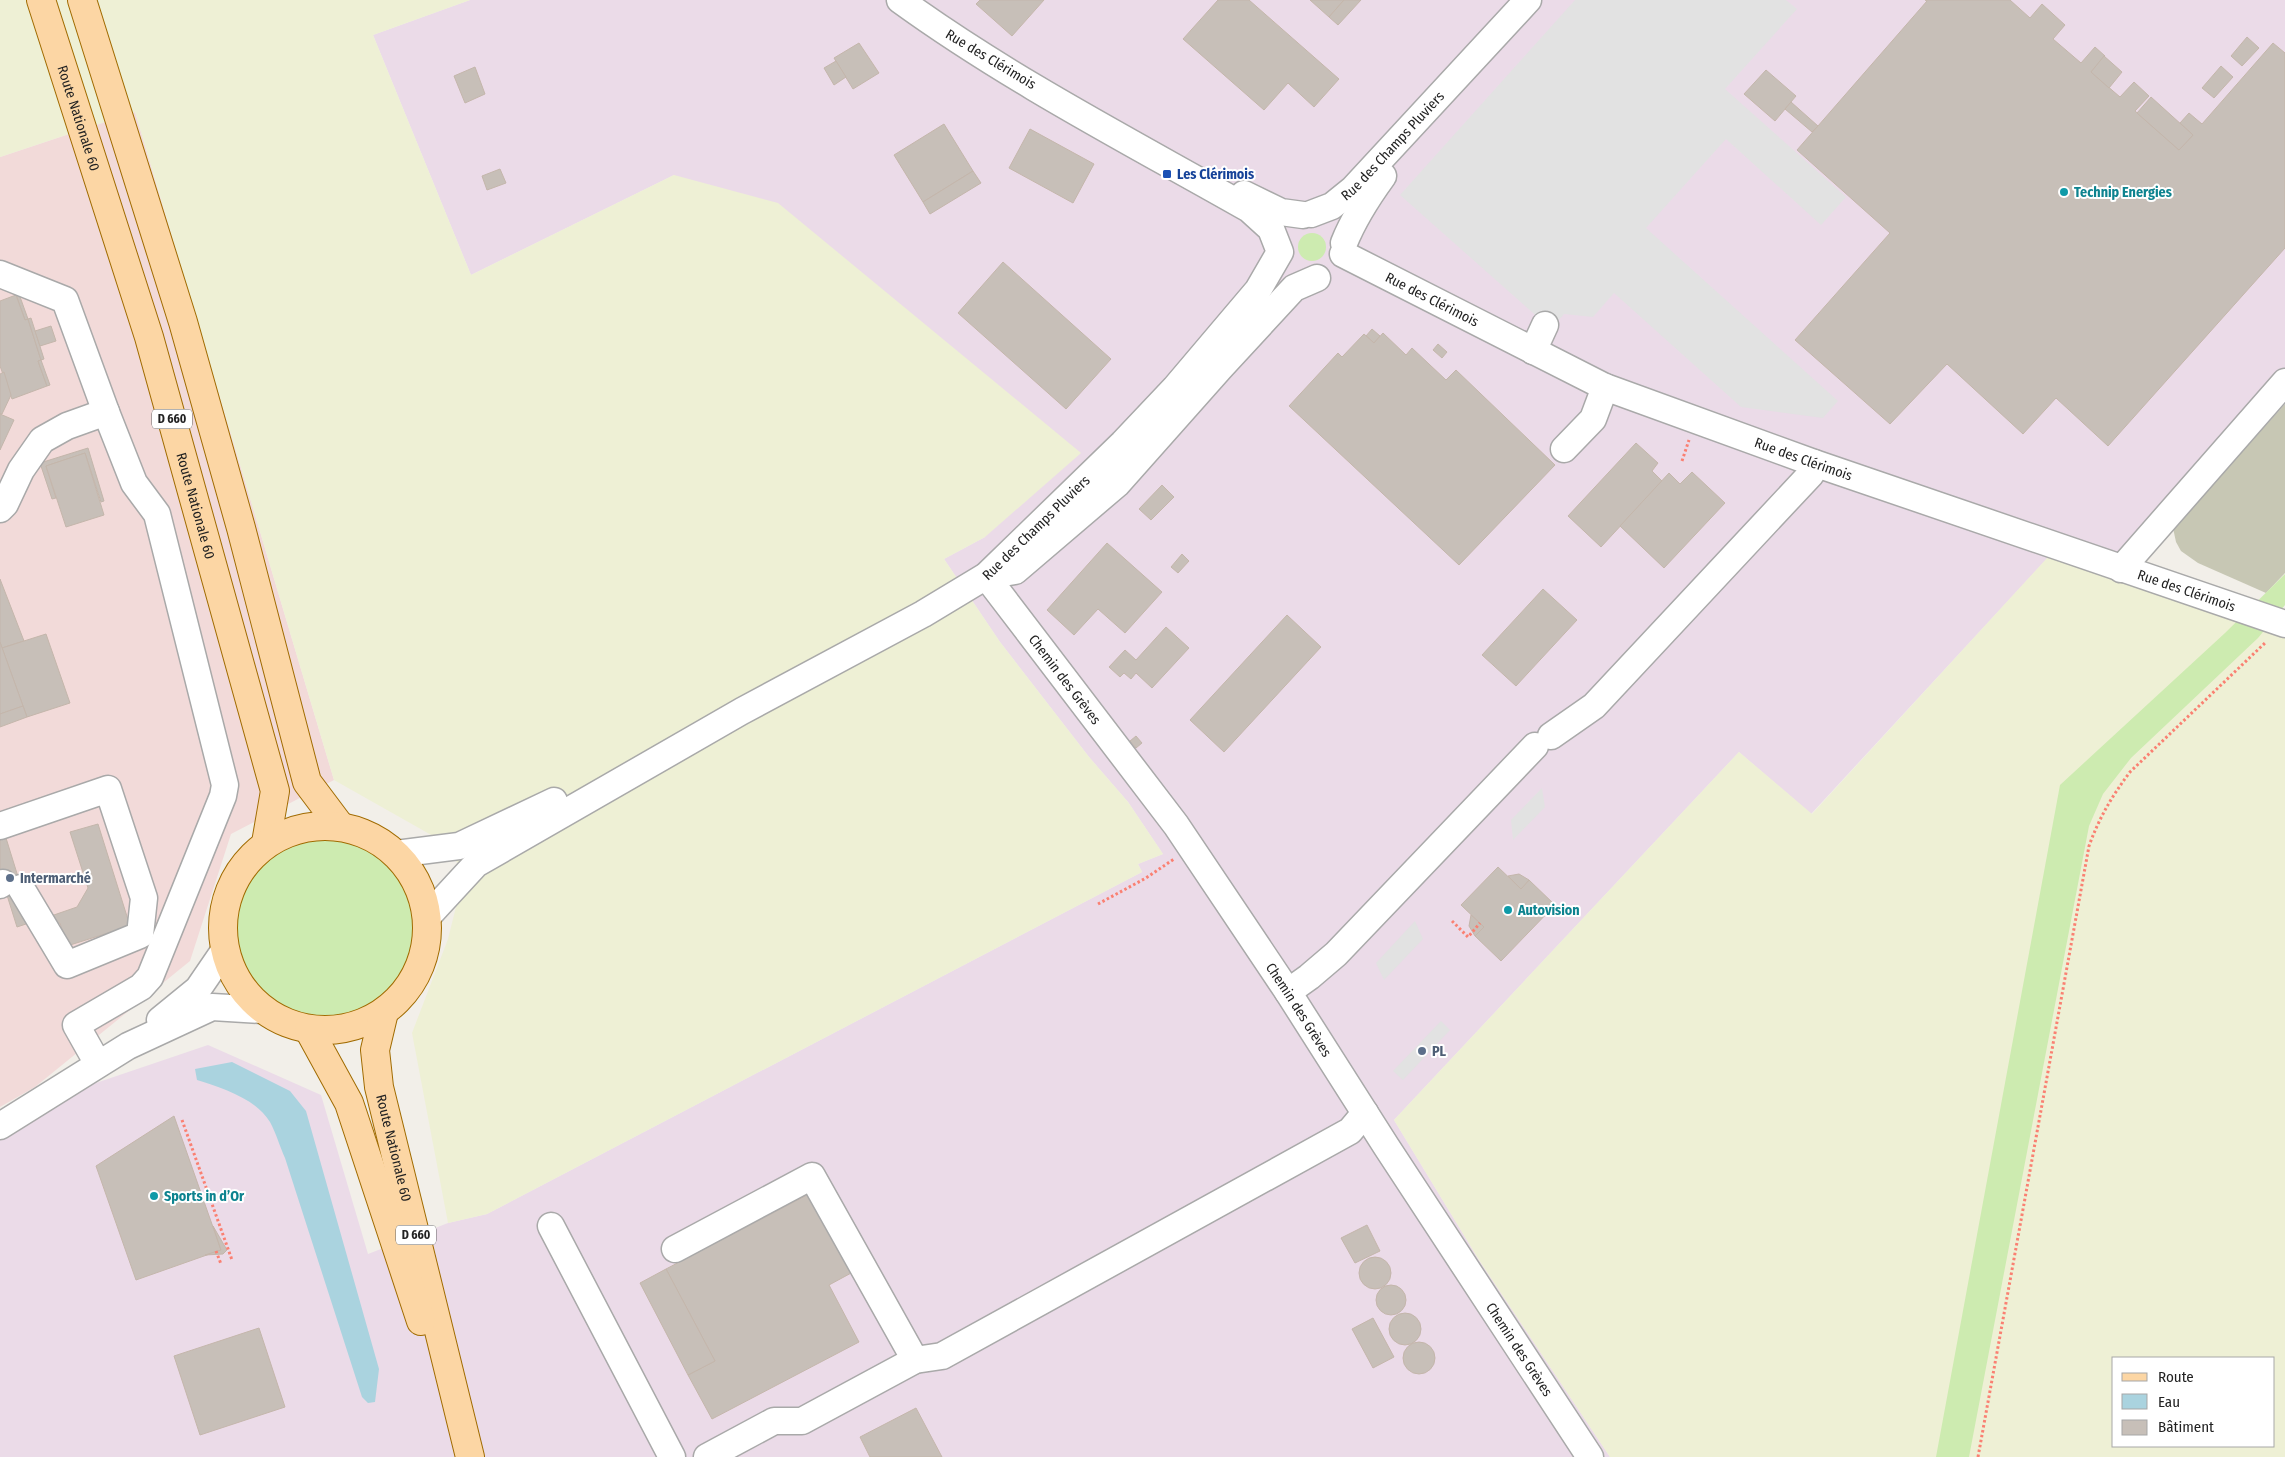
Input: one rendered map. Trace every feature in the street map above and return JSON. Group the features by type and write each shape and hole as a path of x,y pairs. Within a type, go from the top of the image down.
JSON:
{"main road":[{"name":"Route Nationale 60","path":"41,0 149,337 275,791 266,843"},
{"name":"D 660","path":"82,0 183,322 241,528 307,782 340,826"},
{"path":"340,826 370,835 396,854 417,882 428,916 425,953 410,986 384,1012 348,1028 309,1030 284,1023 262,1010 238,984 224,951 223,910 238,872 266,843 301,827 340,826"},
{"name":"Route Nationale 60","path":"384,1012 375,1050 379,1087 436,1310 470,1457"},
{"name":"Route Nationale 60","path":"309,1030 349,1103 467,1457"}],"street":[{"name":"Rue des Clérimois","path":"900,0 928,21 995,62 1248,209 1271,229 1280,252"},
{"name":"Rue des Champs Pluviers","path":"1307,215 1332,206 1353,189 1528,0"},
{"name":"Rue des Champs Pluviers","path":"1343,248 1352,222 1365,200 1466,68"},
{"name":"Rue des Clérimois","path":"1084,115 1281,212 1307,215"},
{"path":"1307,215 1329,219 1336,225 1343,248 1333,270 1316,278 1298,275 1291,270 1280,252 1280,241 1284,231 1296,218 1307,215"},
{"name":"Rue des Clérimois","path":"1343,248 1533,351 1605,387 1814,463 2283,623"},
{"name":"Rue des Champs Pluviers","path":"986,576 1123,443 1175,388 1258,290 1280,252"},
{"path":"0,274 66,300 106,412 134,483 157,514 225,785 220,805 150,977 141,987 76,1025 98,1064"},
{"name":"Rue des Champs Pluviers","path":"986,576 1015,570 1117,484 1294,288 1316,278"},
{"path":"1533,351 1545,325"},
{"path":"2121,568 2285,382"},
{"path":"1564,449 1593,419 1605,387"},
{"path":"0,509 5,504 21,470 42,440 67,426 106,412"},
{"path":"1288,992 1336,954 1543,741 1594,706 1811,474 1814,463"},
{"path":"428,916 476,864 742,711 923,614 986,576"},
{"name":"Chemin des Grèves","path":"986,576 1190,847 1288,992 1590,1457"},
{"path":"396,854 459,846 742,711"},
{"path":"0,826 108,789 144,898 140,935 67,965 8,886"},
{"path":"128,1046 198,989 224,951"},
{"path":"0,1126 128,1046 212,1007 262,1010"},
{"path":"707,1457 774,1421 802,1421 915,1360 942,1356 1350,1131 1365,1112"},
{"path":"674,1249 812,1176 915,1360"},
{"path":"551,1226 672,1457"}],"path":[{"path":"1978,1457 2089,846 2098,820 2113,794 2130,772 2263,647 2283,623"},
{"path":"1098,904 1146,878 1190,847"},
{"path":"1452,921 1468,937 1480,924"},
{"path":"182,1120 232,1260"},
{"path":"216,1251 220,1264"}],"shaded area":[{"path":"0,0 470,0 373,35 471,275 674,175 778,203 1081,453 985,537 944,559 1000,642 1089,757 1128,802 1163,854 1138,864 1142,872 487,1214 448,1223 412,1033 448,939 465,871 433,836 334,780 135,112 0,157"},
{"path":"470,0 2285,0 2285,403 2143,561 2066,538 1811,814 1739,752 1394,1120 1479,1260 1610,1457 0,1457 0,1135 90,1085 208,1045 321,1095 368,1254 448,1223 487,1214 1142,872 1138,864 1163,854 1128,802 1089,757 1000,642 944,559 985,537 674,175 471,275 373,35"},
{"path":"1575,0 1786,0 1797,9 1725,89 1846,197 1821,225 1726,139 1646,228 1838,401 1823,418 1741,407 1614,293 1593,317 1564,314 1551,329 1400,195"},
{"path":"135,112 334,780 231,834 190,961 35,1087 0,1107 0,157"},
{"path":"2285,404 2285,573 2266,593 2198,563 2181,551 2176,542 2173,528"},
{"path":"2048,557 2285,632 2285,1457 1610,1457 1479,1260 1394,1120 1739,752 1812,814"},
{"path":"1542,788 1545,807 1513,840 1511,820"},
{"path":"1415,921 1423,939 1384,980 1376,963"},
{"name":"PL","path":"1441,1021 1450,1030 1403,1080 1393,1071"}],"green space":[{"path":"1312,233 1322,237 1326,247 1322,257 1312,261 1302,257 1298,247 1302,237"},
{"path":"2285,574 2285,605 2258,638 2131,758 2103,794 2089,826 1969,1457 1936,1457 2060,785 2225,633"},
{"path":"317,839 335,839 368,849 383,859 395,871 405,886 411,902 415,928 411,954 405,970 395,985 383,997 368,1007 352,1013 335,1017 317,1017 284,1007 269,997 257,985 247,970 241,954 237,937 237,919 247,886 257,871 269,859 284,849 300,843"}],"water":[{"path":"232,1062 290,1091 306,1111 379,1369 375,1402 368,1403 362,1397 285,1158 270,1122 256,1106 247,1100 227,1090 197,1080 195,1069"}],"building":[{"path":"980,0 1044,0 1012,36 976,4"},
{"path":"1218,0 1249,0 1339,79 1314,107 1288,83 1264,110 1183,39"},
{"path":"1310,0 1344,0 1329,17"},
{"path":"1344,0 1361,0 1338,25 1329,17"},
{"name":"Technip Energies","path":"1925,0 2010,0 2030,18 2042,4 2065,25 2053,39 2081,63 2095,47 2105,56 2091,72 2120,97 2134,82 2149,96 2135,111 2179,150 2193,135 2180,123 2189,113 2202,124 2273,43 2285,53 2285,248 2108,446 2056,398 2023,434 1947,364 1890,424 1795,340 1890,233 1797,150 1927,1"},
{"path":"2247,37 2259,48 2242,66 2231,56"},
{"path":"859,43 879,73 853,89 834,58"},
{"path":"2104,56 2122,72 2109,88 2091,72"},
{"path":"836,61 846,77 834,85 824,68"},
{"path":"2221,66 2233,77 2214,98 2202,88"},
{"path":"475,67 485,94 465,103 454,76"},
{"path":"1766,70 1796,96 1775,121 1744,94"},
{"path":"2151,97 2193,135 2179,150 2137,113"},
{"path":"1791,102 1818,126 1812,132 1785,109"},
{"path":"944,124 973,171 923,202 894,155"},
{"path":"1030,129 1094,164 1073,203 1009,168"},
{"path":"500,169 506,183 487,190 482,176"},
{"path":"973,171 981,183 930,214 923,202"},
{"path":"1003,262 1111,359 1066,409 958,313"},
{"path":"19,294 28,319 25,320 16,295"},
{"path":"16,295 25,320 28,319 41,360 38,361 47,386 12,399 0,366 0,301"},
{"path":"31,318 44,359 41,360 28,319"},
{"path":"51,326 56,341 40,346 35,331"},
{"path":"1372,329 1380,336 1374,343 1366,336"},
{"path":"1383,333 1406,355 1412,348 1446,380 1456,370 1555,465 1459,565 1289,406 1338,353 1342,357 1364,334 1374,343"},
{"path":"1438,344 1447,352 1442,358 1433,350"},
{"path":"41,360 50,385 47,386 38,361"},
{"path":"4,372 11,395 2,414 0,414 0,374"},
{"path":"0,414 14,420 0,450"},
{"path":"1636,443 1658,463 1652,471 1662,481 1601,547 1568,516"},
{"path":"88,448 104,501 101,502 85,453 46,466 56,498 52,499 40,463"},
{"path":"85,453 104,515 66,527 46,466"},
{"path":"1692,472 1725,503 1664,568 1620,526 1669,473 1680,484"},
{"path":"1162,485 1174,497 1151,520 1139,509"},
{"path":"1107,543 1162,592 1125,633 1098,609 1074,635 1047,610"},
{"path":"1182,554 1189,561 1178,573 1171,567"},
{"path":"0,579 24,641 2,648 0,642"},
{"path":"1543,589 1577,620 1516,686 1482,655"},
{"path":"1287,615 1321,647 1224,752 1190,720"},
{"path":"1166,627 1189,648 1152,688 1136,673 1131,679 1124,673 1120,677 1109,667 1125,650 1136,660"},
{"path":"46,634 70,703 27,717 2,648"},
{"path":"0,642 23,706 0,714"},
{"path":"23,706 27,717 0,727 0,714"},
{"path":"1136,736 1142,743 1136,748 1130,741"},
{"path":"98,824 130,926 67,946 60,923 54,925 51,916 77,907 88,888 70,832"},
{"name":"Intermarché","path":"6,838 32,922 17,927 0,873 0,840"},
{"name":"Autovision","path":"1498,867 1521,889 1529,880 1555,905 1501,961 1475,936 1484,927 1461,905"},
{"path":"1519,874 1529,880 1521,889 1508,876"},
{"path":"1471,915 1484,927 1475,936 1469,926"},
{"name":"Sports in d’Or","path":"174,1116 221,1250 136,1280 96,1166"},
{"path":"811,1193 853,1272 829,1285 859,1342 712,1419 688,1375 715,1361 666,1269"},
{"path":"1367,1225 1380,1251 1355,1263 1341,1238"},
{"path":"213,1226 227,1250 223,1254 205,1255 221,1250"},
{"path":"1375,1257 1386,1262 1391,1273 1386,1284 1375,1289 1364,1284 1359,1273 1364,1262"},
{"path":"666,1269 715,1361 688,1375 640,1283"},
{"path":"1391,1285 1402,1289 1406,1300 1402,1311 1391,1315 1380,1311 1376,1300 1380,1289"},
{"path":"1405,1313 1416,1318 1421,1329 1416,1340 1405,1345 1394,1340 1389,1329 1394,1318"},
{"path":"1373,1318 1394,1357 1373,1368 1352,1329"},
{"path":"259,1328 285,1407 200,1435 174,1356"},
{"path":"1419,1342 1430,1347 1435,1358 1430,1369 1419,1374 1408,1369 1403,1358 1408,1347"},
{"path":"916,1408 942,1457 870,1457 860,1437"}],"place":[{"name":"Les Clérimois","path":"1167,174"},
{"name":"Technip Energies","path":"2064,192"},
{"name":"Intermarché","path":"10,878"},
{"name":"Autovision","path":"1508,910"},
{"name":"PL","path":"1422,1051"},
{"name":"Sports in d’Or","path":"154,1196"}]}
